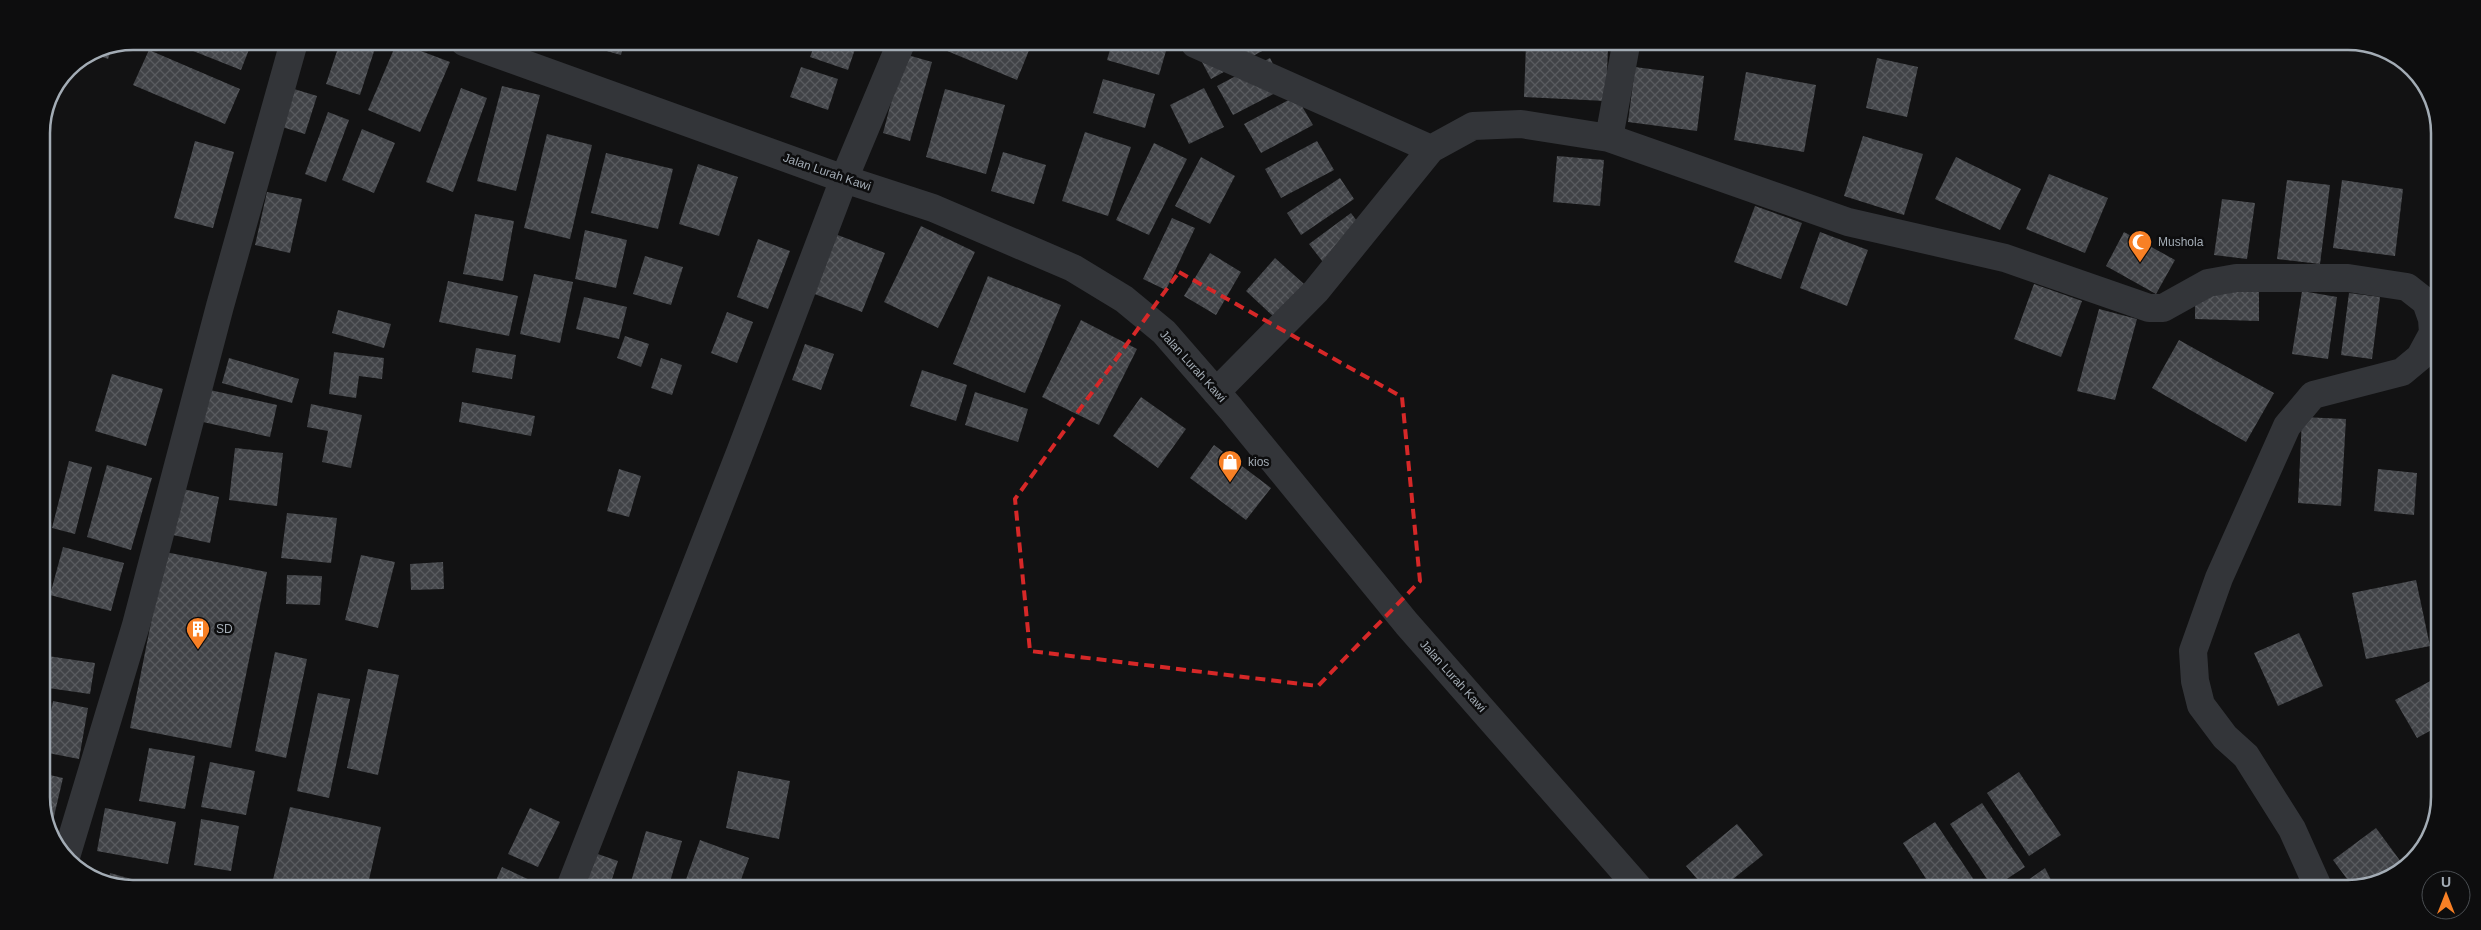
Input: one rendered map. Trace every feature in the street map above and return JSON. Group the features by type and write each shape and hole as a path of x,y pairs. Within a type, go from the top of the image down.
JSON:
{"street":[{"path":"68,849 136,625 220,306 292,50"},
{"name":"Jalan Lurah Kawi","path":"486,50 844,179 933,208 1073,268 1124,299 1164,332 1231,409 1407,624 1632,880"},
{"path":"573,880 745,441 844,179 898,50"},
{"path":"1208,50 1431,149"},
{"path":"1609,138 1625,50"},
{"path":"1216,392 1316,292 1431,149 1473,126 1521,124 1609,138 1848,222 2005,258 2149,308 2163,308 2208,283 2236,278 2348,278 2407,287 2426,302 2431,324"},
{"path":"2315,880 2292,829 2246,756 2225,737 2201,705 2195,681 2193,651 2219,578 2288,426 2313,396 2402,372 2420,357 2431,337"}],"highlighted area":[{"path":"1179,272 1402,397 1420,581 1318,686 1030,651 1015,499"}],"building":[{"path":"149,50 240,89 225,124 133,85"},
{"path":"191,50 249,50 241,70"},
{"path":"337,50 374,50 360,95 326,84"},
{"path":"394,50 418,50 450,62 420,132 368,110"},
{"path":"603,50 622,50 621,55"},
{"path":"812,50 855,50 848,70 810,57"},
{"path":"945,50 1029,50 1017,80"},
{"path":"1110,50 1166,50 1159,75 1107,60"},
{"path":"1196,50 1264,50 1211,79"},
{"path":"1526,50 1608,50 1606,101 1524,97"},
{"path":"110,54 108,59 100,56"},
{"path":"904,54 932,62 910,141 883,133"},
{"path":"1270,58 1285,88 1233,115 1217,86"},
{"path":"1877,58 1918,67 1907,117 1866,108"},
{"path":"801,67 838,79 828,110 790,97"},
{"path":"1635,67 1704,76 1697,131 1628,122"},
{"path":"1746,72 1816,85 1804,152 1734,140"},
{"path":"1103,79 1155,94 1145,128 1093,113"},
{"path":"281,85 317,96 305,134 269,123"},
{"path":"502,86 540,95 516,191 477,181"},
{"path":"461,88 487,98 453,192 426,182"},
{"path":"1204,88 1224,127 1189,144 1170,105"},
{"path":"945,89 1005,105 986,174 926,157"},
{"path":"1296,96 1313,125 1261,153 1244,124"},
{"path":"328,112 349,120 326,182 305,174"},
{"path":"362,129 395,143 374,193 342,180"},
{"path":"1085,132 1131,147 1108,216 1062,201"},
{"path":"547,134 592,145 570,239 524,228"},
{"path":"1863,136 1923,154 1904,215 1844,196"},
{"path":"195,141 234,152 213,228 174,218"},
{"path":"1317,141 1334,170 1281,198 1265,169"},
{"path":"1154,143 1187,159 1149,235 1116,220"},
{"path":"1003,152 1046,165 1034,204 991,191"},
{"path":"606,153 673,169 658,229 591,213"},
{"path":"1557,156 1604,160 1600,206 1553,202"},
{"path":"1201,157 1235,176 1210,224 1175,206"},
{"path":"1956,157 2021,189 2000,230 1935,199"},
{"path":"698,164 738,177 719,236 679,224"},
{"path":"2049,174 2108,198 2085,253 2026,229"},
{"path":"1340,178 1354,199 1301,235 1287,213"},
{"path":"2287,180 2330,185 2320,264 2277,259"},
{"path":"2342,180 2403,189 2395,256 2333,248"},
{"path":"267,192 302,199 290,253 255,245"},
{"path":"2222,199 2255,203 2247,259 2214,255"},
{"path":"1755,206 1802,223 1781,279 1734,262"},
{"path":"1351,213 1368,236 1326,266 1309,244"},
{"path":"475,214 514,221 503,281 463,274"},
{"path":"1172,218 1195,228 1166,290 1143,279"},
{"path":"921,226 975,252 938,328 884,302"},
{"path":"585,230 627,240 616,288 575,279"},
{"path":"1820,232 1868,250 1847,306 1800,288"},
{"name":"Mushola","path":"2124,232 2175,260 2156,294 2106,266"},
{"path":"835,234 885,253 862,312 812,293"},
{"path":"758,239 790,251 768,309 737,297"},
{"path":"1210,253 1241,272 1216,315 1184,296"},
{"path":"645,256 683,267 671,305 633,294"},
{"path":"1275,258 1304,284 1274,317 1246,291"},
{"path":"534,274 573,282 560,343 520,334"},
{"path":"988,276 1061,305 1025,393 953,364"},
{"path":"448,281 518,296 509,336 439,322"},
{"path":"2034,284 2082,301 2061,357 2014,339"},
{"path":"2195,290 2259,292 2259,321 2195,319"},
{"path":"2302,291 2337,297 2328,359 2292,354"},
{"path":"2349,293 2380,297 2372,359 2341,355"},
{"path":"584,297 627,307 619,339 576,329"},
{"path":"2099,309 2137,319 2115,400 2077,391"},
{"path":"338,310 391,324 384,348 332,333"},
{"path":"727,312 753,322 737,363 711,353"},
{"path":"1081,320 1137,349 1099,425 1042,397"},
{"path":"625,336 649,344 641,367 617,358"},
{"path":"2179,340 2274,393 2246,442 2152,388"},
{"path":"805,344 834,354 821,390 792,380"},
{"path":"476,348 516,355 512,379 472,372"},
{"path":"334,352 384,358 382,379 359,376 356,398 329,394"},
{"path":"229,358 299,379 292,403 222,383"},
{"path":"661,358 682,365 672,395 651,388"},
{"path":"922,370 967,385 956,421 910,406"},
{"path":"112,374 163,389 146,446 95,431"},
{"path":"210,390 277,405 270,437 203,422"},
{"path":"975,392 1028,409 1018,442 965,425"},
{"path":"1141,397 1186,429 1158,468 1113,436"},
{"path":"462,402 535,416 531,436 459,422"},
{"path":"311,404 362,415 351,468 322,462 328,431 307,427"},
{"path":"2302,417 2346,419 2341,506 2298,503"},
{"name":"kios","path":"1214,445 1271,488 1246,520 1190,478"},
{"path":"235,448 283,453 277,506 229,500"},
{"path":"69,461 92,467 75,534 52,528"},
{"path":"107,465 152,478 131,550 87,537"},
{"path":"619,469 641,476 629,517 607,511"},
{"path":"2378,469 2417,473 2414,515 2374,511"},
{"path":"183,489 219,497 210,543 173,535"},
{"path":"287,513 337,518 331,563 281,558"},
{"path":"63,547 124,563 111,611 50,595"},
{"name":"SD","path":"165,552 267,572 231,748 130,728"},
{"path":"361,555 395,562 378,628 345,620"},
{"path":"443,562 444,589 411,590 410,564"},
{"path":"287,575 322,576 320,605 286,604"},
{"path":"2416,580 2430,646 2366,659 2352,593"},
{"path":"2299,633 2323,686 2278,706 2254,653"},
{"path":"275,652 307,659 286,758 255,751"},
{"path":"50,656 95,663 90,694 50,688"},
{"path":"368,669 399,675 378,775 347,768"},
{"path":"2431,681 2431,730 2417,738 2395,700"},
{"path":"318,693 350,699 329,798 297,791"},
{"path":"53,701 88,708 79,759 50,753 50,716"},
{"path":"149,748 195,756 185,809 139,801"},
{"path":"210,762 255,771 246,815 201,807"},
{"path":"738,771 790,781 779,839 726,828"},
{"path":"2019,772 2061,835 2029,856 1987,793"},
{"path":"50,775 63,778 53,819 50,802"},
{"path":"1982,803 2025,867 2005,880 1988,880 1950,824"},
{"path":"290,807 381,827 369,880 273,880"},
{"path":"105,808 176,822 168,864 97,851"},
{"path":"530,808 560,822 538,867 508,854"},
{"path":"201,819 239,826 231,871 194,865"},
{"path":"1935,822 1974,880 1927,880 1903,843"},
{"path":"1737,824 1763,855 1732,880 1698,880 1686,866"},
{"path":"2376,828 2400,861 2375,876 2348,880 2333,860"},
{"path":"646,831 682,841 670,880 631,880"},
{"path":"700,840 749,858 741,880 686,880"},
{"path":"589,851 618,861 612,880 580,880"},
{"path":"502,867 530,880 496,880"},
{"path":"2045,868 2051,880 2028,880"},
{"path":"110,873 135,880 122,879 109,877"}],"place":[{"name":"Mushola","path":"2140,263"},
{"name":"kios","path":"1230,483"},
{"name":"SD","path":"198,650"}]}
